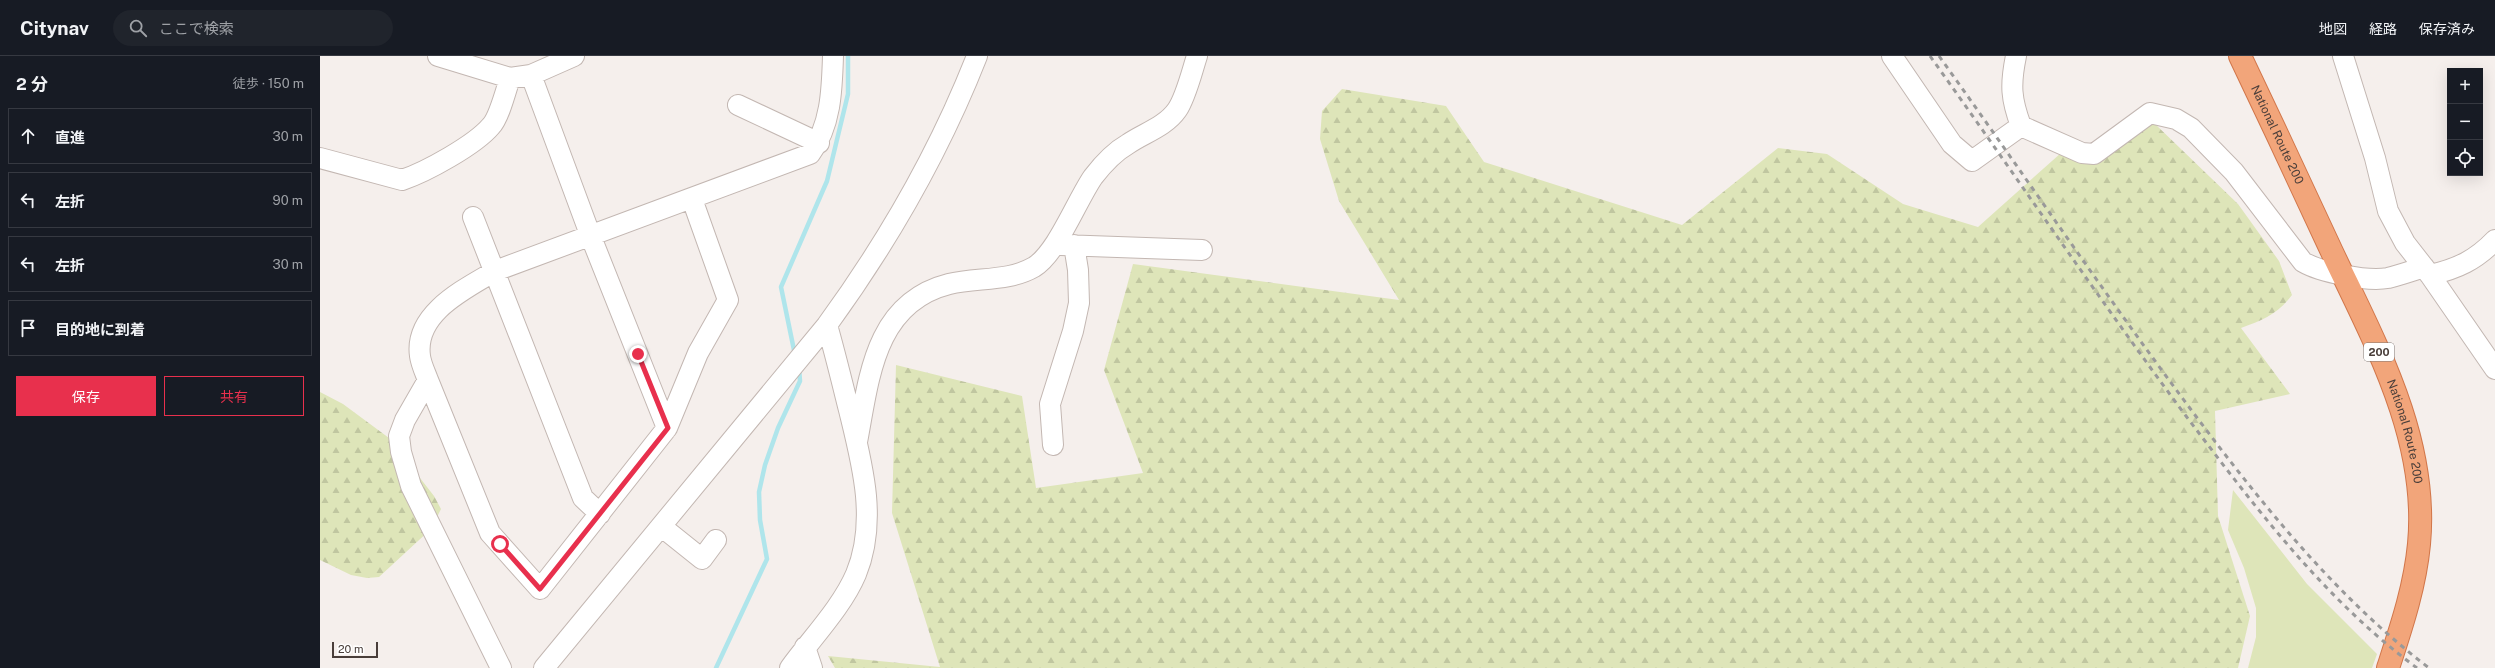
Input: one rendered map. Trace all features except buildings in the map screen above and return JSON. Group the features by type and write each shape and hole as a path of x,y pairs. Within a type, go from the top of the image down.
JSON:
{"highway":[{"name":"National Route 200","path":"2240,56 2389,374 2408,430 2418,484 2419,544 2408,604 2388,668"}],"street":[{"path":"438,56 510,78 531,75 574,56"},
{"path":"692,199 728,300 698,353 668,428 540,589 490,533 428,380 420,356 420,343 424,330 438,311 458,293 495,271 591,237 810,154 819,143 832,97 833,56"},
{"path":"544,668 662,527 803,354 857,284 932,153 962,94 977,56"},
{"path":"857,442 878,348 887,329 902,310 922,295 949,284 1023,273 1046,257 1093,177 1107,161 1129,143 1168,120 1178,109 1197,56"},
{"path":"1892,56 1952,144 1972,161 2021,126"},
{"path":"2016,56 2011,79 2012,102 2021,126 2082,153 2094,154 2150,113 2176,119 2191,128 2234,172 2303,262 2314,268 2343,275 2386,278 2463,266 2473,260 2495,240"},
{"path":"2344,56 2375,158 2388,211 2405,243 2427,271 2495,369"},
{"path":"531,75 591,237 668,428"},
{"path":"320,158 402,180 414,176 475,140 492,126 510,78"},
{"path":"738,105 819,143"},
{"path":"473,217 583,498 600,514"},
{"path":"1053,245 1202,250"},
{"path":"1053,445 1050,404 1073,331 1079,303 1078,270 1074,245"},
{"path":"790,668 829,618 856,574 864,544 867,492 857,442 826,325"},
{"path":"428,380 405,420 399,436 401,452 411,486 501,668"},
{"path":"662,527 702,559 716,540"},
{"path":"805,647 812,668"}],"green space":[{"path":"1342,89 1446,106 1484,162 1682,225 1778,148 1827,154 1903,204 1978,227 2061,153 2097,161 2154,123 2238,204 2279,261 2292,295 2287,302 2270,316 2241,328 2290,394 2215,411 2218,516 2250,616 2238,668 835,668 828,656 940,667 892,513 896,365 1022,396 1036,488 1143,473 1104,370 1133,264 1399,300 1339,201 1320,139 1322,111"},
{"path":"320,392 343,404 389,438 434,496 441,509 431,529 379,577 367,578 351,575 320,560"},
{"path":"2233,490 2307,584 2377,654 2372,668 2248,668 2256,637 2256,608 2244,568 2228,530"}],"waterway":[{"path":"795,355 781,287 827,181 848,94 848,56"},
{"path":"716,668 767,559 760,520 759,492 765,465 778,428 800,381 799,368"}],"railway":[{"path":"1930,56 2121,327 2186,416 2265,518 2321,582 2351,612 2383,641 2417,668"},
{"path":"1939,56 2125,320 2243,478 2330,579 2395,640 2429,668"}],"route":[{"path":"500,544 540,589 668,428 638,354"}]}
